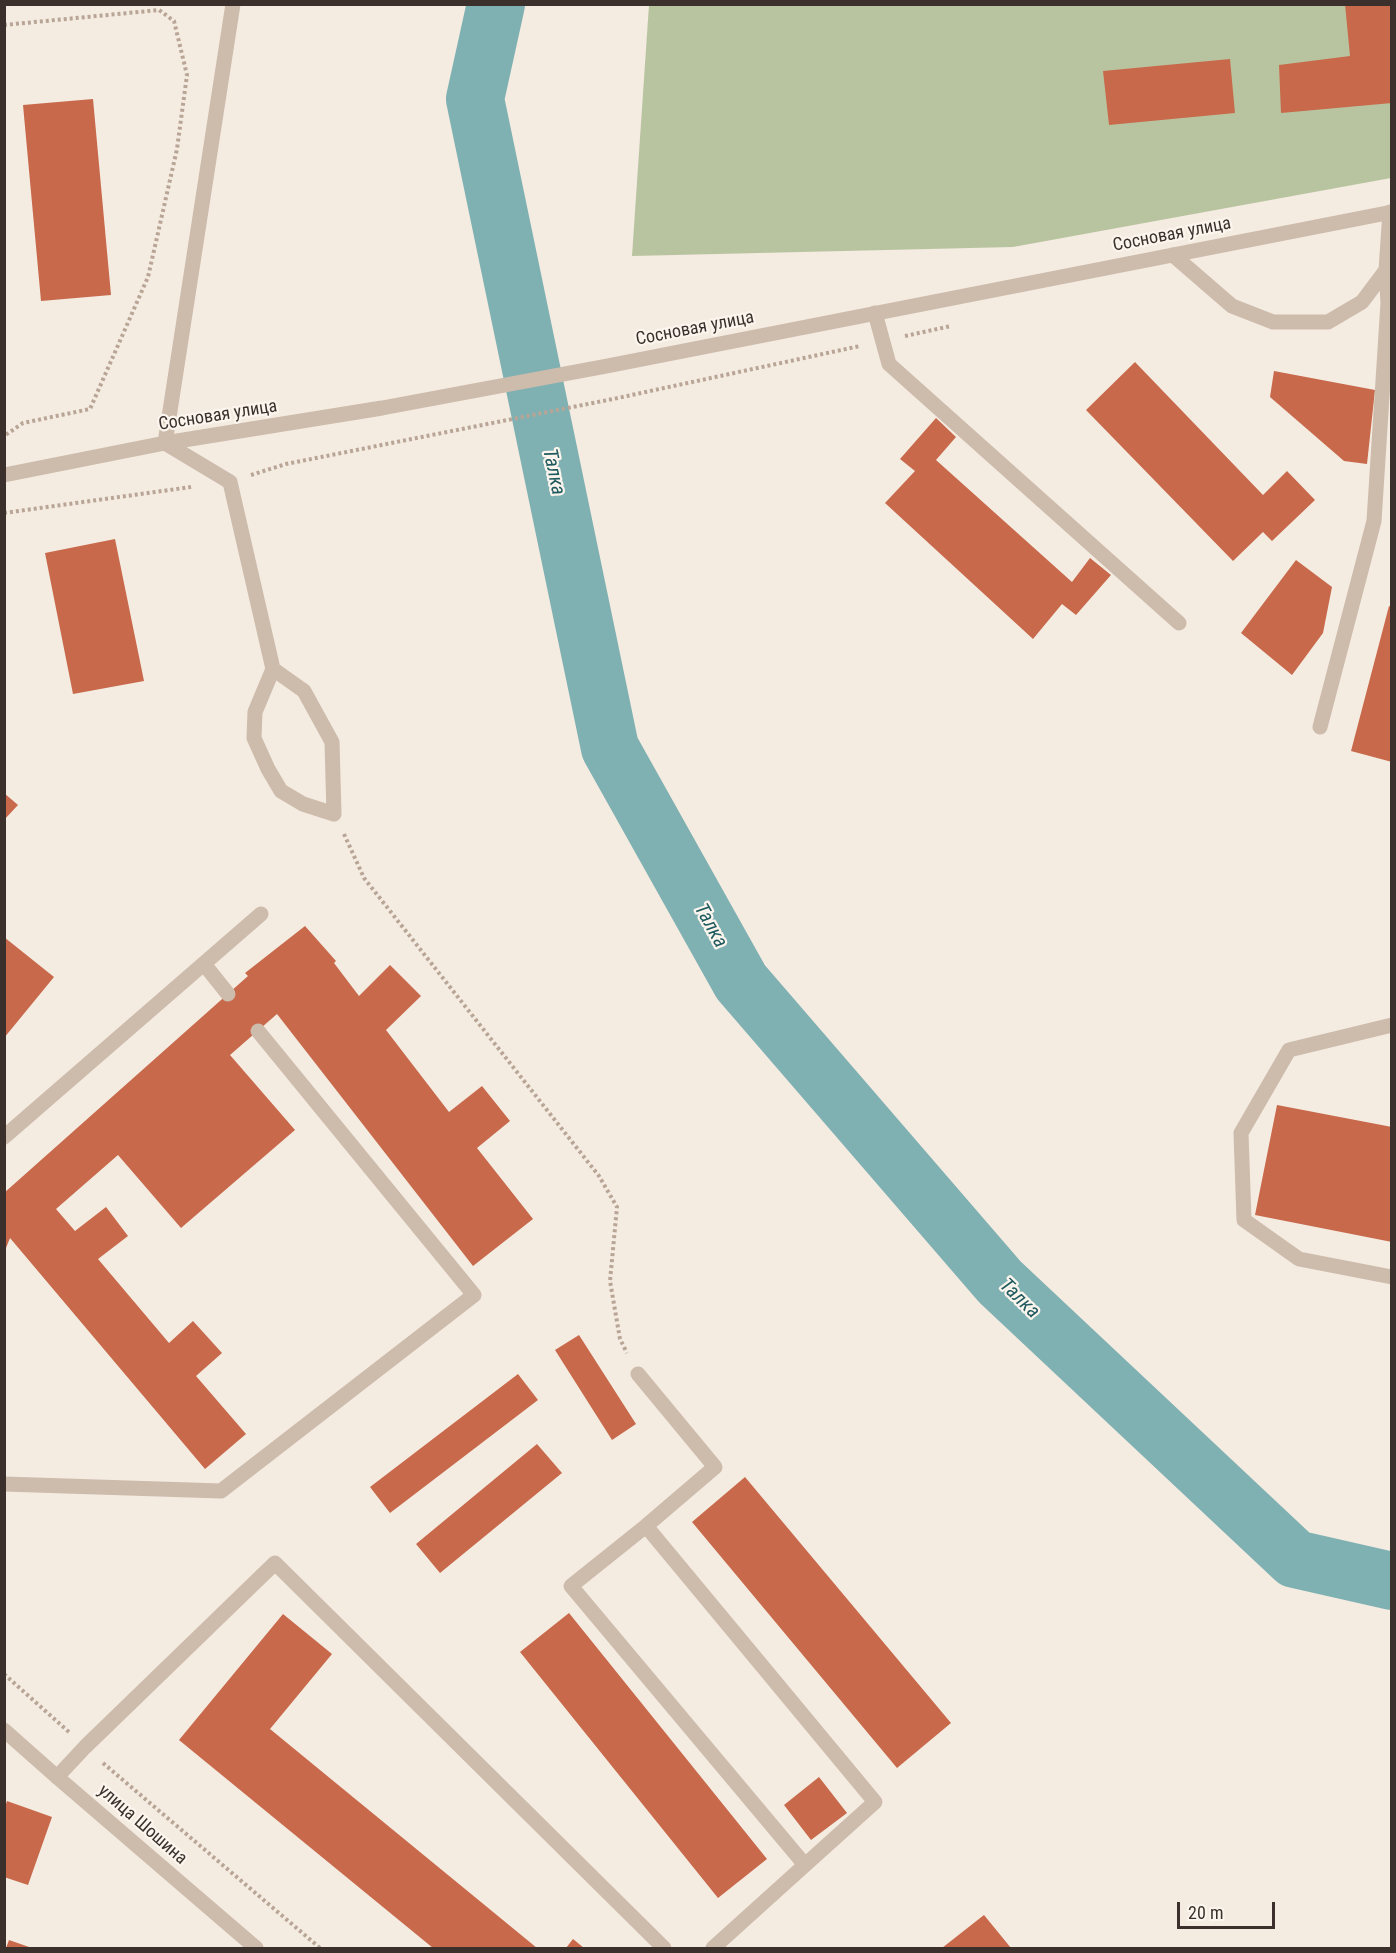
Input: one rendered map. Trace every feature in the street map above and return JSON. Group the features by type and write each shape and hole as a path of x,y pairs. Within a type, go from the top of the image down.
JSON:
{"street":[{"path":"233,4 165,443 230,482 273,669 255,712 254,738 281,791 303,804 334,814 332,742 304,691 273,669"},
{"path":"1320,727 1374,521 1388,303 1386,270 1391,212"},
{"name":"Сосновая улица","path":"4,475 165,443 442,397 607,366 1391,212"},
{"path":"1173,255 1232,306 1273,322 1328,322 1362,302 1386,270"},
{"path":"875,313 889,364 1179,624"},
{"path":"4,1137 261,914"},
{"path":"204,964 228,994"},
{"path":"1392,1025 1288,1050 1241,1132 1244,1220 1299,1258 1392,1277"},
{"path":"4,1484 221,1491 474,1295 258,1031"},
{"path":"638,1374 715,1467 571,1586 805,1865"},
{"path":"646,1526 875,1802 713,1948"},
{"path":"57,1777 275,1563 664,1948"},
{"name":"улица Шошина","path":"4,1730 256,1948"}],"path":[{"path":"4,25 159,10 174,21 187,75 177,149 148,277 90,408 23,423 4,436"},
{"path":"453,430 613,399"},
{"path":"334,814 364,878 599,1176 617,1207 610,1281 620,1339 638,1374"},
{"path":"4,1674 85,1747 320,1948"}],"green space":[{"path":"649,5 1391,5 1391,178 1013,247 632,256"}],"building":[{"path":"1345,4 1392,4 1392,103 1281,113 1279,65 1350,56"},
{"path":"1230,59 1235,113 1109,125 1103,71"},
{"path":"93,99 111,295 41,301 23,105"},
{"path":"1135,362 1263,495 1287,471 1315,500 1272,541 1263,532 1233,561 1086,410"},
{"path":"1274,371 1375,390 1367,464 1344,461 1270,397"},
{"path":"936,418 956,437 936,460 1072,582 1090,558 1111,575 1076,615 1062,604 1033,639 885,503 915,471 900,459"},
{"path":"115,539 144,681 73,694 45,553"},
{"path":"1296,560 1332,587 1323,633 1292,675 1241,633"},
{"path":"1389,606 1392,607 1392,762 1351,751"},
{"path":"4,793 18,805 4,820"},
{"path":"305,926 336,961 334,963 359,996 390,965 421,996 386,1030 449,1112 482,1086 510,1121 477,1148 533,1219 473,1266 277,1014 230,1055 295,1130 181,1228 118,1155 56,1209 75,1231 106,1207 128,1236 98,1259 169,1343 193,1321 222,1353 196,1376 246,1434 205,1469 10,1238 4,1253 4,1193 248,976 245,973"},
{"path":"4,937 54,977 4,1038"},
{"path":"1277,1105 1392,1127 1392,1242 1255,1215"},
{"path":"579,1335 636,1424 612,1440 555,1350"},
{"path":"518,1374 538,1400 390,1513 370,1487"},
{"path":"537,1444 562,1473 440,1573 416,1544"},
{"path":"745,1477 951,1723 897,1768 692,1522"},
{"path":"569,1613 767,1859 718,1898 520,1652"},
{"path":"283,1614 332,1654 270,1729 537,1948 433,1948 179,1740"},
{"path":"819,1777 847,1813 811,1840 784,1805"},
{"path":"7,1801 52,1817 28,1885 4,1877 4,1810"},
{"path":"984,1915 1011,1948 942,1948"},
{"path":"573,1939 584,1948 566,1948"},
{"path":"9,1940 32,1948 6,1948"}],"waterway":[{"name":"Талка","path":"496,4 475,99 610,748 741,982 1000,1282 1295,1559 1392,1581"}]}
